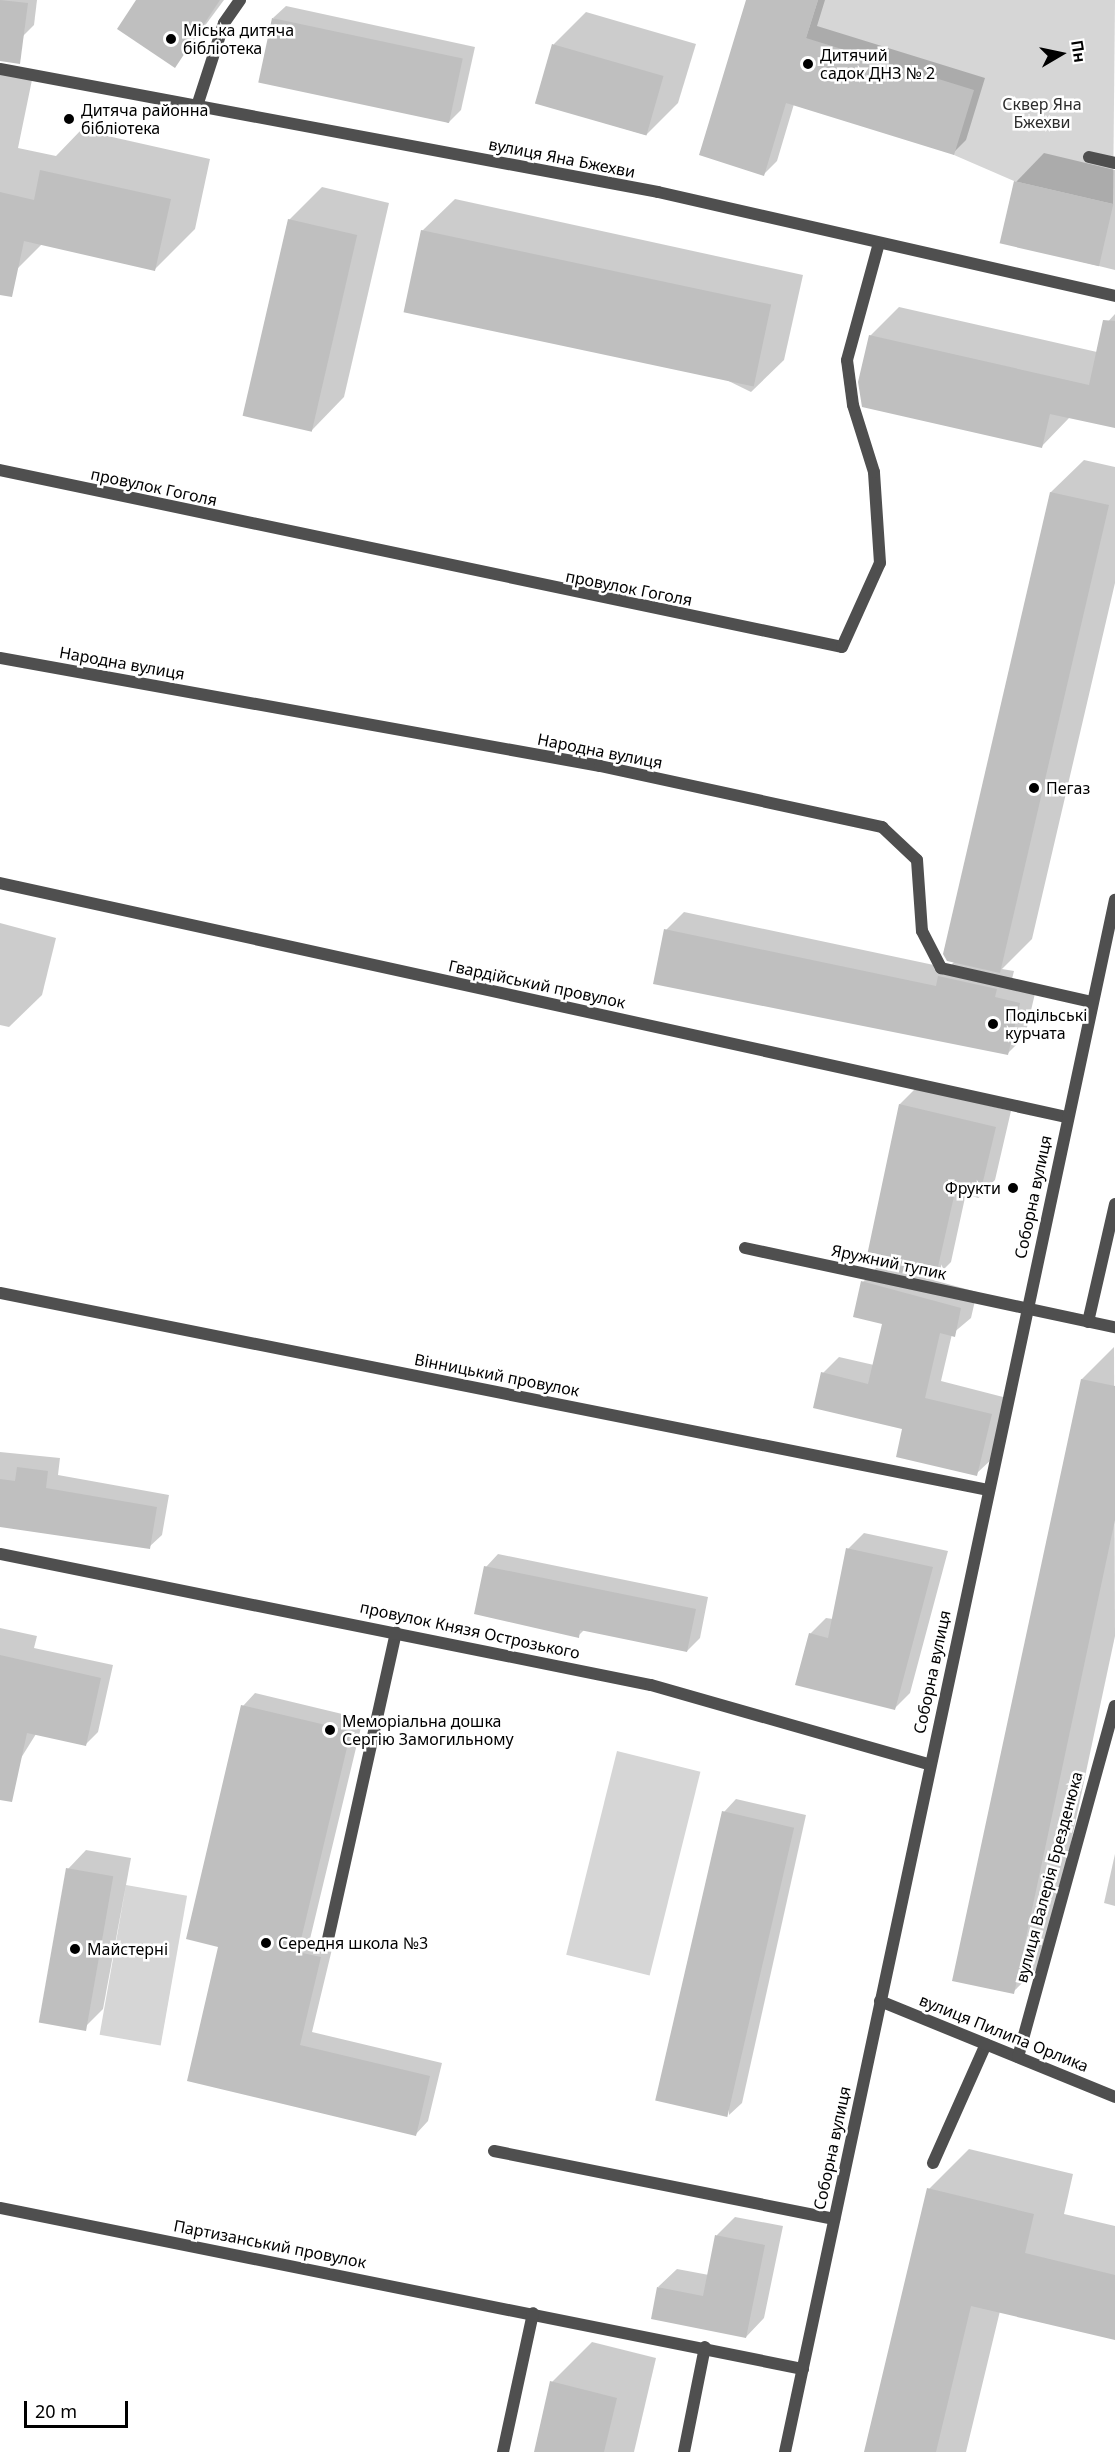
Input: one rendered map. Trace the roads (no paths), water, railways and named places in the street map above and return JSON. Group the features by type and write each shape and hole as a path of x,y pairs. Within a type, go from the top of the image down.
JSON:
{"street":[{"path":"197,106 224,23 240,0"},
{"name":"вулиця Яна Бжехви","path":"0,69 658,192 1115,296"},
{"path":"1089,157 1115,163"},
{"name":"провулок Гоголя","path":"0,470 842,647 880,563 874,472 853,405 848,360 879,243"},
{"name":"Народна вулиця","path":"0,658 600,766 882,827 917,860 922,931 941,968 1092,1002"},
{"name":"Гвардійський провулок","path":"0,883 1066,1117"},
{"name":"Соборна вулиця","path":"785,2452 928,1764 1066,1117 1115,900"},
{"path":"1088,1322 1115,1204"},
{"name":"Яружний тупик","path":"745,1248 1115,1327"},
{"name":"Вінницький провулок","path":"0,1293 988,1490"},
{"name":"провулок Князя Острозького","path":"0,1554 651,1685 928,1764"},
{"path":"328,1940 396,1632"},
{"name":"вулиця Валерія Брезденюка","path":"1018,2057 1115,1706"},
{"name":"вулиця Пилипа Орлика","path":"880,2001 1115,2097"},
{"path":"933,2163 986,2044"},
{"path":"494,2151 834,2219"},
{"name":"Партизанський провулок","path":"0,2208 705,2347 803,2369"},
{"path":"503,2452 533,2313"},
{"path":"684,2452 705,2347"}],"place":[{"name":"Міська дитяча бібліотека","path":"171,39"},
{"name":"Дитячий садок ДНЗ № 2","path":"808,64"},
{"name":"Дитяча районна бібліотека","path":"69,119"},
{"name":"Пегаз","path":"1034,788"},
{"name":"Подільські курчата","path":"993,1024"},
{"name":"Фрукти","path":"1013,1188"},
{"name":"Меморіальна дошка Сергію Замогильному","path":"330,1730"},
{"name":"Середня школа №3","path":"266,1943"},
{"name":"Майстерні","path":"75,1949"}],"park label":[{"name":"Сквер Яна Бжехви","path":"1042,113"}]}
